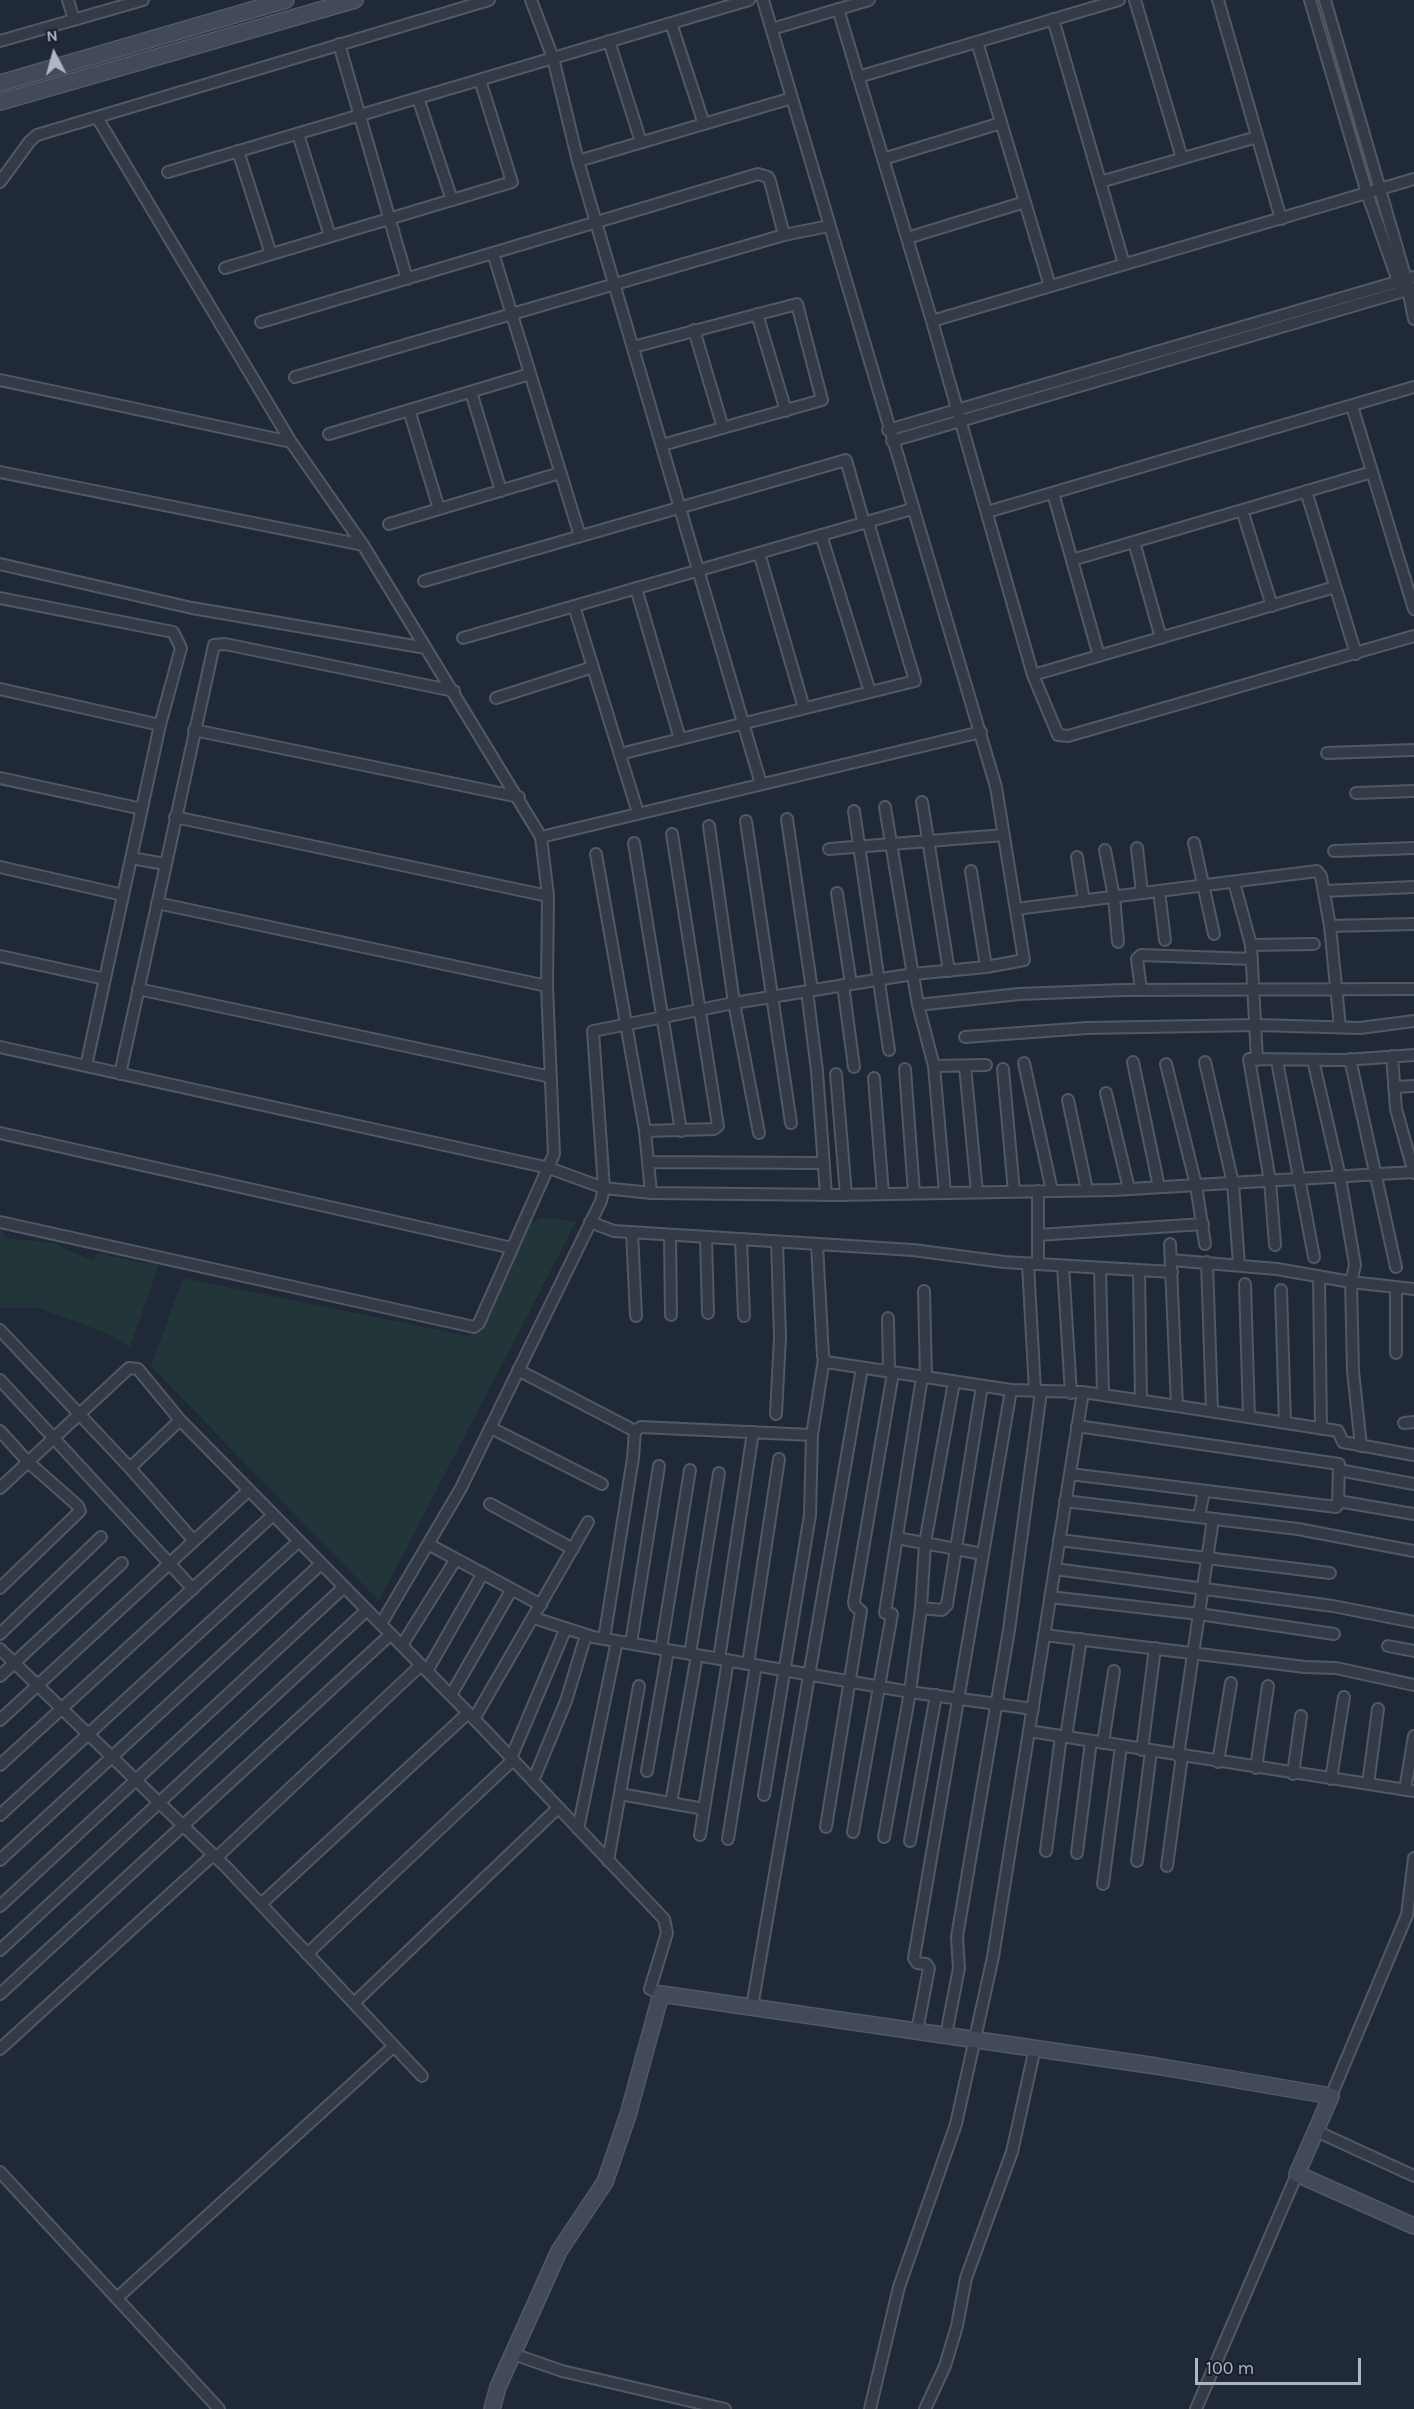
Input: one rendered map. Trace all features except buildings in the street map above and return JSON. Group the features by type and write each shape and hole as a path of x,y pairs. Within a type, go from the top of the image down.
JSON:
{"street":[{"path":"68,0 74,20"},
{"path":"0,41 143,0"},
{"path":"0,83 286,0"},
{"path":"0,102 355,0"},
{"path":"0,182 37,135 98,119 489,0"},
{"path":"531,0 553,58 578,161 761,784"},
{"path":"168,172 749,0"},
{"path":"381,1624 461,1488 601,1201 604,1188 593,1030 626,1026 734,1003 847,984 1024,961 996,787 763,0"},
{"path":"771,29 869,0"},
{"path":"858,77 1119,0"},
{"path":"1135,0 1182,158"},
{"path":"1218,0 1281,219"},
{"path":"1310,0 1367,193 1407,286"},
{"path":"1324,0 1380,189 1414,319"},
{"path":"838,9 932,321 1033,675 1051,723 1058,735 1065,737 1414,636"},
{"path":"1053,19 1124,264"},
{"path":"671,23 704,124"},
{"path":"609,41 641,142"},
{"path":"977,42 1050,286"},
{"path":"339,44 406,279"},
{"path":"225,268 513,182 480,80"},
{"path":"418,98 452,200"},
{"path":"578,161 792,98"},
{"path":"0,1222 470,1327 479,1323 554,1154 547,986 548,896 541,837 519,797 363,545 291,442 98,119"},
{"path":"883,159 1001,123"},
{"path":"298,134 330,236"},
{"path":"1100,182 1257,137"},
{"path":"238,152 271,254"},
{"path":"261,322 758,174 768,177 770,181 784,235"},
{"path":"932,321 1414,179"},
{"path":"907,238 1025,202"},
{"path":"295,377 615,286 784,235 829,226"},
{"path":"493,253 579,536"},
{"path":"890,435 1407,286"},
{"path":"633,347 796,304 823,397 820,401 662,445"},
{"path":"757,314 786,411"},
{"path":"694,330 723,428"},
{"path":"329,434 530,374"},
{"path":"0,380 291,442"},
{"path":"987,512 1414,387"},
{"path":"471,392 501,491"},
{"path":"1352,406 1414,609"},
{"path":"409,410 439,509"},
{"path":"424,581 846,460 915,681 620,754"},
{"path":"0,472 363,545"},
{"path":"1072,560 1372,472"},
{"path":"389,524 560,473"},
{"path":"1306,491 1356,654"},
{"path":"1053,493 1099,656"},
{"path":"463,638 912,509"},
{"path":"1242,510 1272,606"},
{"path":"821,536 870,692"},
{"path":"1134,542 1161,638"},
{"path":"759,553 804,708"},
{"path":"0,564 192,608 426,648"},
{"path":"1033,675 1335,587"},
{"path":"636,588 681,739"},
{"path":"0,598 173,632 181,648 160,725 86,1066"},
{"path":"574,606 638,813"},
{"path":"120,1074 213,647 218,644 453,691"},
{"path":"496,698 593,667"},
{"path":"0,689 160,725"},
{"path":"194,730 519,797"},
{"path":"541,837 981,732"},
{"path":"1327,753 1414,750"},
{"path":"0,778 142,809"},
{"path":"1356,793 1414,791"},
{"path":"922,802 949,970"},
{"path":"885,807 918,1005 934,1066 945,1193"},
{"path":"854,812 889,1050"},
{"path":"176,817 548,896"},
{"path":"787,819 810,990 826,1195"},
{"path":"746,820 791,1123"},
{"path":"710,826 734,1003 759,1133"},
{"path":"645,1131 714,1129 718,1126 672,834"},
{"path":"830,849 1004,835"},
{"path":"634,843 681,1131"},
{"path":"1194,843 1214,934"},
{"path":"1137,848 1142,893"},
{"path":"1334,851 1414,848"},
{"path":"1105,850 1114,897 1118,942"},
{"path":"596,854 645,1131 651,1193"},
{"path":"1077,857 1084,901"},
{"path":"131,858 165,864"},
{"path":"0,867 123,895"},
{"path":"971,871 986,967"},
{"path":"1016,909 1317,872 1324,891 1330,926 1340,1027"},
{"path":"1234,882 1251,945 1257,1060"},
{"path":"1324,891 1414,887"},
{"path":"1159,891 1165,940"},
{"path":"837,893 854,1067"},
{"path":"157,903 547,986"},
{"path":"1330,926 1414,924"},
{"path":"1251,945 1314,944"},
{"path":"1141,990 1137,959 1142,955 1252,959"},
{"path":"0,956 105,979"},
{"path":"138,989 551,1077"},
{"path":"918,1005 1019,994 1141,990 1414,989"},
{"path":"965,1037 1087,1028 1256,1025 1360,1028 1414,1021"},
{"path":"0,1047 549,1168 604,1188 651,1193 826,1195 1129,1189 1414,1172 1396,1109 1392,1056"},
{"path":"1275,1245 1270,1181 1248,1064 1250,1059 1277,1061 1414,1055"},
{"path":"1350,1059 1396,1267"},
{"path":"1313,1060 1340,1177 1355,1265 1352,1282 1353,1371 1361,1446"},
{"path":"1277,1061 1314,1257"},
{"path":"1133,1062 1159,1187"},
{"path":"1205,1062 1233,1183 1239,1264"},
{"path":"1024,1063 1052,1191"},
{"path":"1166,1064 1196,1185 1205,1244"},
{"path":"934,1066 986,1065"},
{"path":"965,1066 977,1192"},
{"path":"904,1069 914,1193"},
{"path":"1003,1069 1014,1192"},
{"path":"836,1074 846,1194"},
{"path":"874,1078 883,1194"},
{"path":"1394,1087 1414,1086"},
{"path":"1106,1093 1129,1189"},
{"path":"1068,1100 1087,1190"},
{"path":"0,1133 512,1248"},
{"path":"648,1162 824,1163"},
{"path":"946,2035 959,1968 957,1937 998,1704 1038,1391 1033,1264 1038,1235 1038,1191"},
{"path":"590,1222 614,1231 913,1250 1063,1266 1139,1270 1208,1262 1239,1264 1352,1282 1414,1289"},
{"path":"1038,1235 1203,1224"},
{"path":"632,1232 636,1316"},
{"path":"670,1235 671,1315"},
{"path":"705,1238 708,1313"},
{"path":"741,1240 744,1316"},
{"path":"776,1414 780,1337 777,1242"},
{"path":"1170,1244 1177,1406"},
{"path":"764,1795 810,1515 812,1435 824,1359 817,1245"},
{"path":"1208,1262 1212,1411"},
{"path":"1063,1266 1071,1393"},
{"path":"1100,1268 1104,1395"},
{"path":"1139,1270 1141,1401"},
{"path":"1319,1276 1321,1428"},
{"path":"1245,1284 1249,1417"},
{"path":"1396,1287 1396,1353"},
{"path":"1281,1290 1285,1423"},
{"path":"853,1832 892,1614 885,1614 924,1377 924,1291"},
{"path":"826,1827 861,1611 856,1609 854,1602 891,1372 888,1318"},
{"path":"0,1330 130,1468 194,1541"},
{"path":"824,1359 828,1363 982,1386 1011,1390 1083,1392 1321,1428 1339,1432 1342,1442 1414,1455"},
{"path":"2,1484 129,1368 138,1369 180,1420 451,1695 667,1923 650,1989 662,1994 1035,2048 1331,2096"},
{"path":"752,2007 862,1368"},
{"path":"518,1370 635,1431"},
{"path":"0,1380 193,1589"},
{"path":"884,1837 910,1692 921,1608 926,1543 954,1382"},
{"path":"921,1608 946,1608 982,1386"},
{"path":"917,2031 929,1968 926,1964 915,1962 914,1958 1011,1390"},
{"path":"870,2409 899,2287 956,2124 993,1957 1083,1392"},
{"path":"130,1468 180,1420"},
{"path":"1070,1474 1336,1507 1338,1501 1338,1464 1077,1426"},
{"path":"635,1431 641,1427 812,1435"},
{"path":"491,1428 602,1484"},
{"path":"0,1431 28,1462 78,1506 80,1511 0,1588"},
{"path":"604,1639 633,1458 635,1431"},
{"path":"700,1834 753,1432"},
{"path":"728,1839 778,1459"},
{"path":"631,1643 659,1467"},
{"path":"647,1771 690,1470"},
{"path":"1339,1470 1414,1484"},
{"path":"671,1803 719,1473"},
{"path":"0,1720 249,1490"},
{"path":"1199,1517 1204,1491"},
{"path":"1065,1501 1298,1529 1414,1551"},
{"path":"1338,1501 1414,1514"},
{"path":"490,1504 573,1549"},
{"path":"0,1765 273,1515"},
{"path":"1167,1866 1199,1614 1214,1519"},
{"path":"261,1904 471,1716 534,1618 588,1522"},
{"path":"0,1634 101,1537"},
{"path":"897,1538 983,1554"},
{"path":"1059,1540 1330,1574"},
{"path":"0,1815 299,1541"},
{"path":"428,1544 541,1605"},
{"path":"402,1645 456,1559"},
{"path":"0,1676 122,1563"},
{"path":"0,1860 321,1564"},
{"path":"1055,1569 1333,1606 1414,1622"},
{"path":"0,2049 424,1668 483,1573"},
{"path":"0,1906 344,1587"},
{"path":"451,1695 512,1589"},
{"path":"1050,1598 1199,1614 1334,1634"},
{"path":"0,1950 367,1610"},
{"path":"534,1618 604,1639 910,1692 1033,1709"},
{"path":"307,1954 512,1759 566,1628"},
{"path":"0,1994 391,1634"},
{"path":"533,1781 566,1701 586,1635"},
{"path":"1044,1635 1305,1667 1336,1668 1414,1685"},
{"path":"1046,1851 1082,1639"},
{"path":"578,1830 616,1641"},
{"path":"1388,1646 1414,1651"},
{"path":"1137,1861 1155,1648"},
{"path":"0,1649 215,1856 422,2076"},
{"path":"1103,1743 1114,1671"},
{"path":"1218,1762 1231,1683"},
{"path":"608,1861 639,1686"},
{"path":"1256,1768 1268,1686"},
{"path":"910,1841 936,1695"},
{"path":"1331,1779 1344,1697"},
{"path":"1368,1784 1378,1709"},
{"path":"1293,1774 1301,1716"},
{"path":"1029,1731 1293,1774 1410,1790 1414,1736"},
{"path":"1077,1853 1090,1741"},
{"path":"1103,1884 1121,1746"},
{"path":"620,1794 704,1809"},
{"path":"354,2003 558,1808"},
{"path":"1196,2409 1407,1915 1414,1858"},
{"path":"492,2409 498,2387 559,2251 605,2181 627,2115 662,1994"},
{"path":"117,2298 394,2046"},
{"path":"925,2409 945,2366 966,2278 1012,2152 1035,2048"},
{"path":"1316,2131 1414,2176"},
{"path":"0,2172 219,2409"},
{"path":"1297,2174 1414,2226"},
{"path":"513,2354 562,2371 725,2409"}],"green space":[{"path":"543,1217 576,1222 379,1601 151,1366 183,1278 469,1336 531,1223"},
{"path":"0,1228 6,1238 53,1243 93,1261 97,1253 137,1262 159,1264 130,1347 104,1332 38,1308 0,1308"}]}
